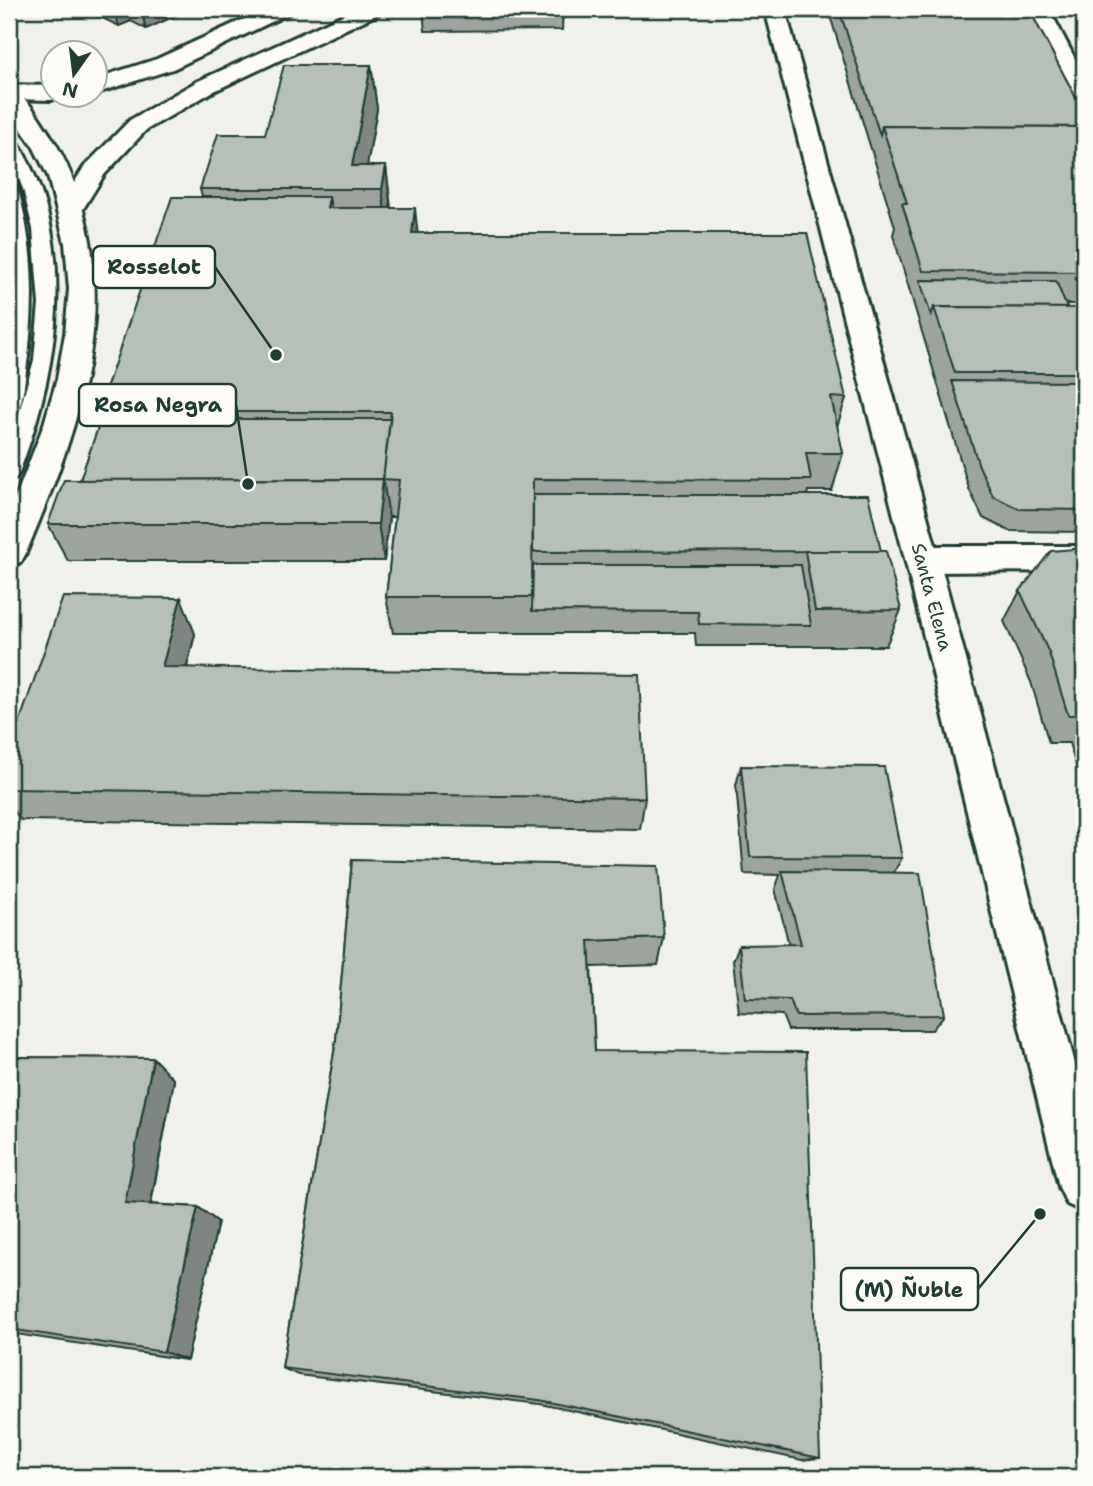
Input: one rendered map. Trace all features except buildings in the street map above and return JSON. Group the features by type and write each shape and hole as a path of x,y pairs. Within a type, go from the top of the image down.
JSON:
{"main road":[{"path":"108,82 165,64 283,9"},
{"path":"71,209 93,172 138,125 204,87 373,9"},
{"name":"Santa Elena","path":"775,9 922,559 1084,1187"},
{"path":"1039,9 1084,98"},
{"path":"165,64 164,70 174,80 204,87"},
{"path":"9,92 38,93"},
{"path":"9,97 56,164 71,209 82,272 80,322 73,373 46,464 9,553"},
{"path":"922,559 1084,559"}],"lane":[{"path":"9,140 27,177 39,215 50,295 48,336 40,381 27,428 9,473"},
{"path":"9,187 17,220 23,292 17,372 9,409"}],"place":[{"name":"Rosselot","path":"276,355"},
{"name":"Rosa Negra","path":"248,484"},
{"name":"(M) Ñuble","path":"1040,1214"}]}
